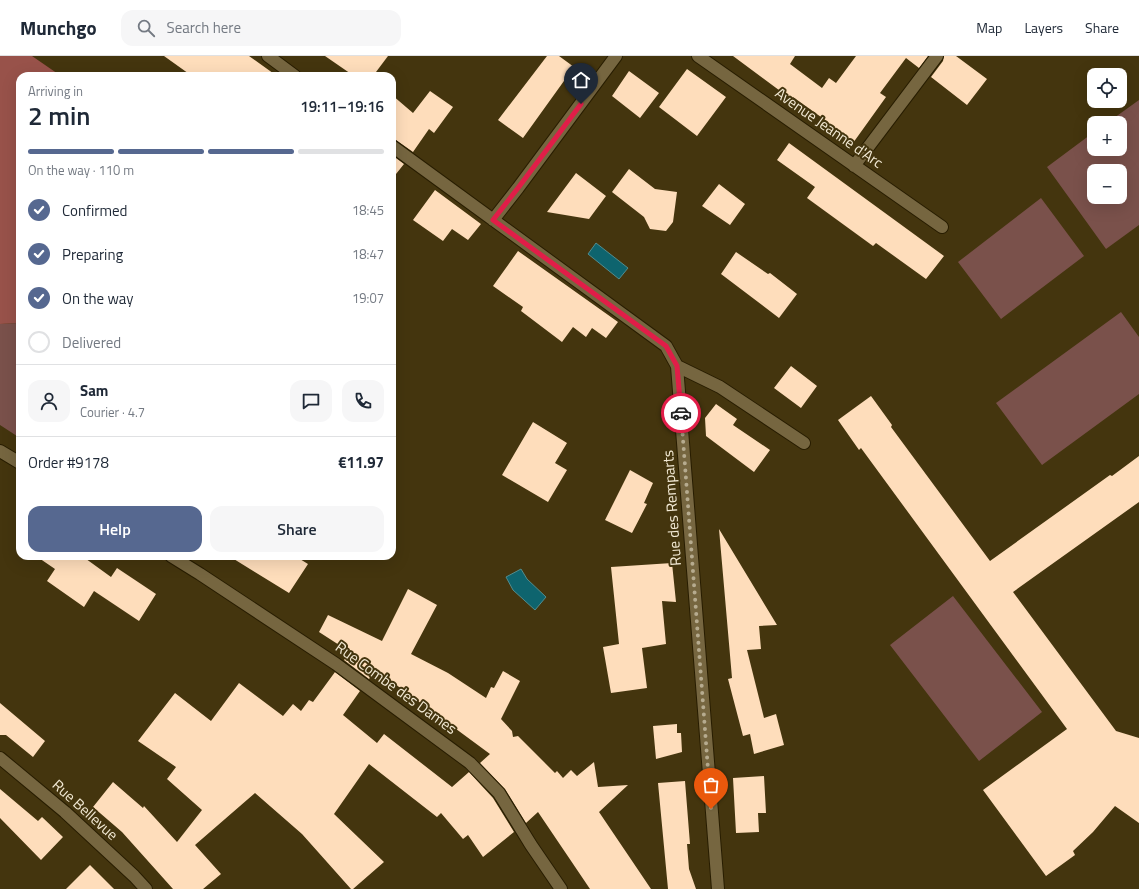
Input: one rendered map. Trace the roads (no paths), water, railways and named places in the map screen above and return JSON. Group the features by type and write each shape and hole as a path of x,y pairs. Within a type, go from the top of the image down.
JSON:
{"street":[{"path":"268,56 290,72"},
{"path":"493,220 616,56"},
{"name":"Avenue Jeanne d'Arc","path":"698,56 942,227"},
{"path":"854,166 937,56"},
{"name":"Rue des Remparts","path":"396,149 666,346 677,366 718,889"},
{"path":"677,366 720,387 804,443"},
{"path":"0,451 16,461"},
{"name":"Rue Combe des Dames","path":"177,560 336,664 470,763 499,793 531,845 561,889"},
{"name":"Rue Bellevue","path":"0,758 65,812 146,889"}],"water":[{"path":"596,243 628,268 619,279 588,254"},
{"path":"521,569 527,579 546,597 535,610 513,590 506,577"}]}
